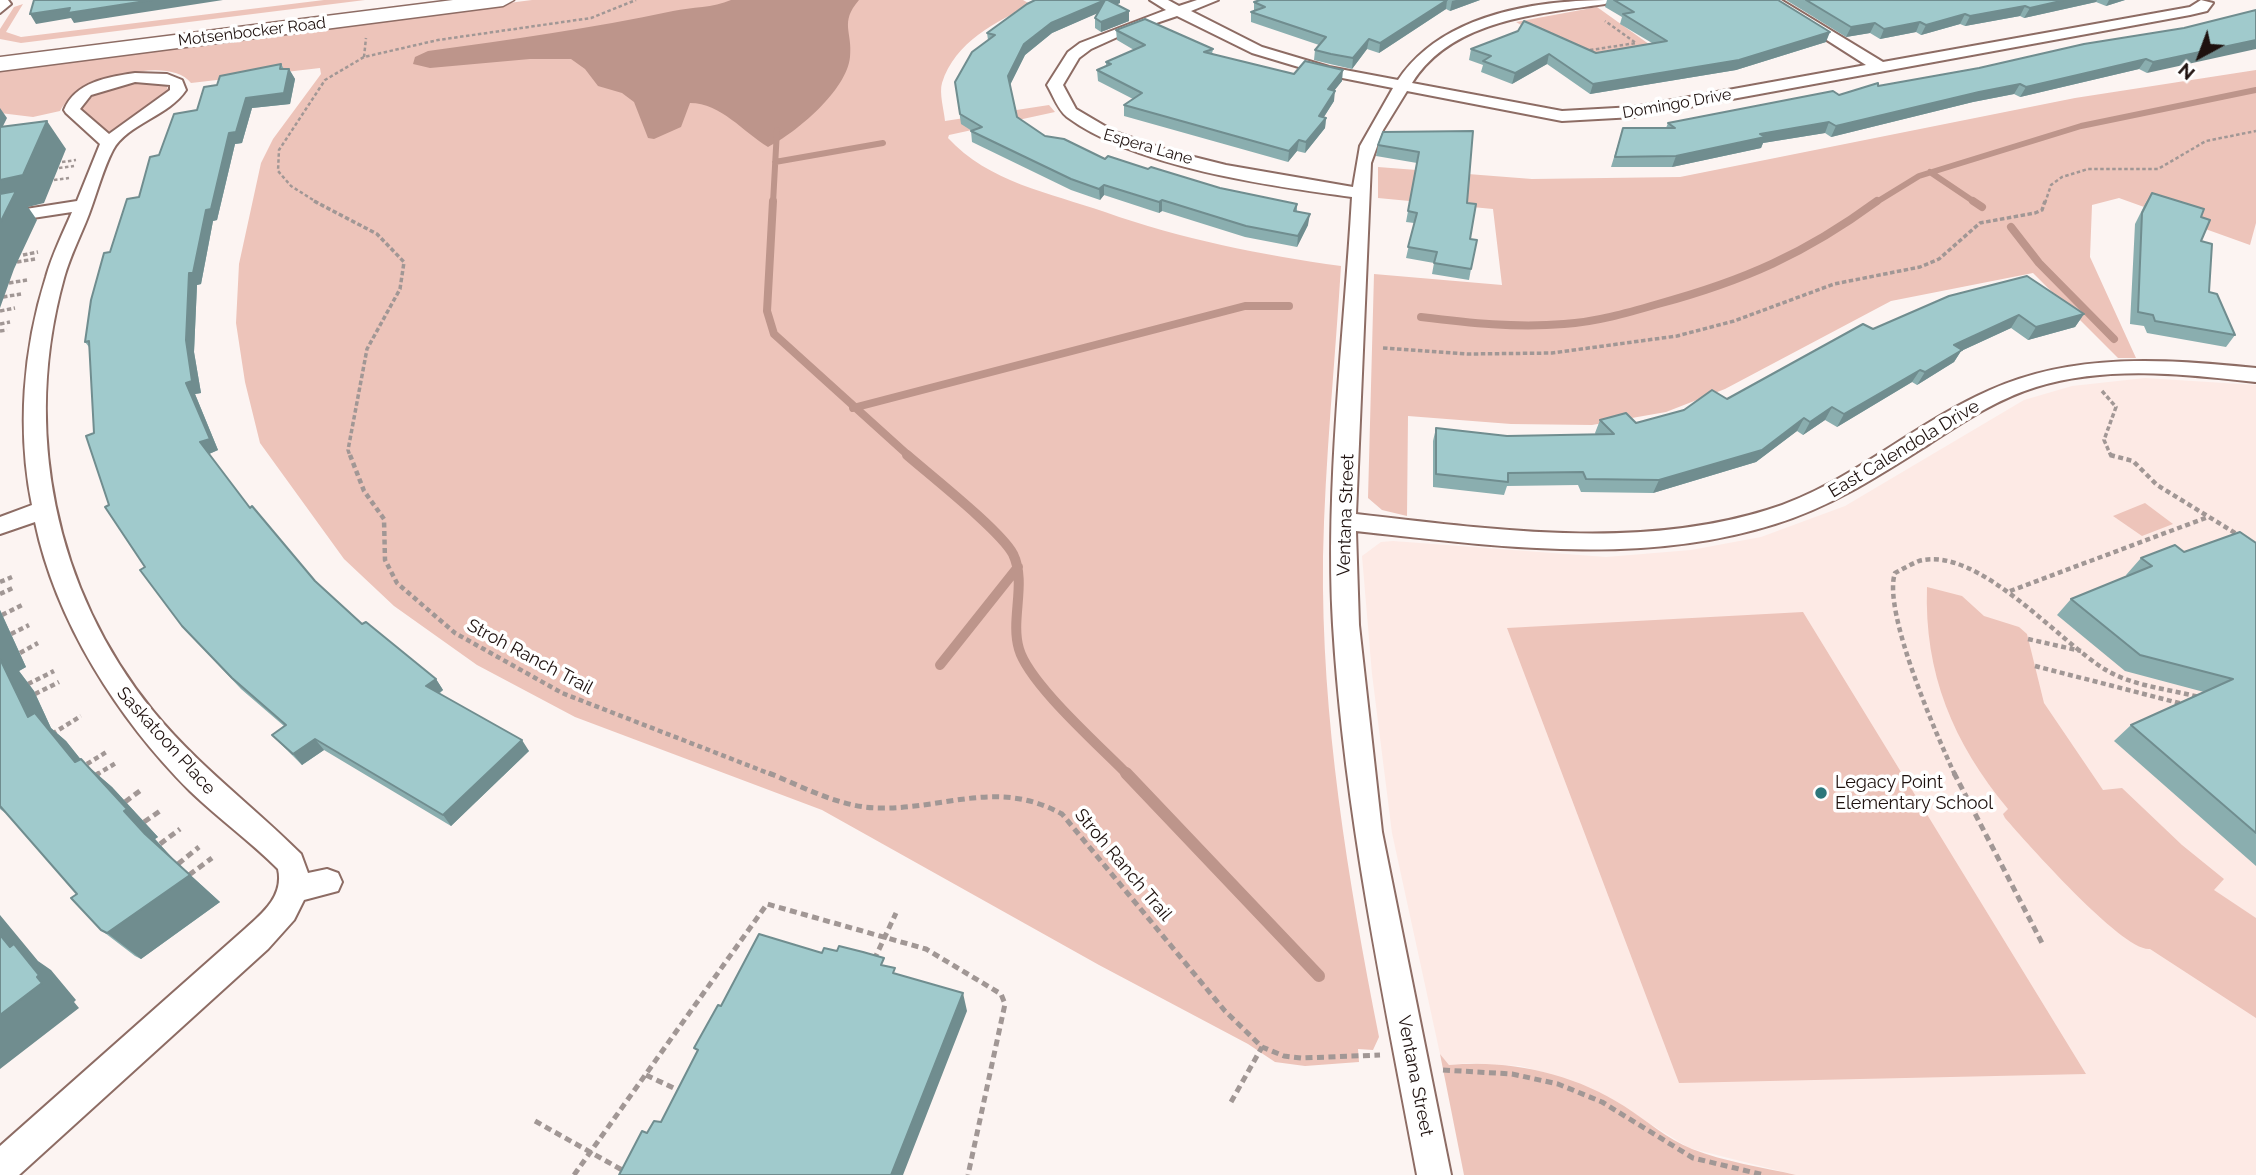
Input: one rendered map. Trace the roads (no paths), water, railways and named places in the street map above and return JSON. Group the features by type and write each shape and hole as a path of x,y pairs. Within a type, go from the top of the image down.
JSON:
{"main road":[{"name":"Motsenbocker Road","path":"0,50 399,0"},
{"name":"Motsenbocker Road","path":"0,64 503,0"}],"street":[{"path":"0,0 4,4 0,9"},
{"name":"Domingo Drive","path":"1157,0 1276,57 1403,86 1550,114 1598,116 2190,11 2202,8 2206,1"},
{"name":"Espera Lane","path":"1211,0 1094,42 1072,56 1061,69 1057,83 1058,95 1069,113 1093,130 1130,144 1279,181 1361,193"},
{"path":"1771,0 1880,68"},
{"path":"2206,1 2225,6"},
{"name":"Ventana Street","path":"1434,1175 1381,904 1361,783 1346,625 1344,522 1361,193 1367,146 1403,86 1423,59 1458,36 1555,4 1604,10"},
{"path":"162,76 177,83 178,90 172,99 108,142 72,110 78,98 99,86 129,78 162,76"},
{"name":"Saskatoon Place","path":"108,142 44,308 31,362 26,398 26,435 43,541 68,604 109,676 144,722 191,773 291,863 295,873 294,889"},
{"path":"0,218 84,205"},
{"name":"East Calendola Drive","path":"1344,522 1579,543 1647,540 1707,532 1771,517 1819,500 1975,406 2022,385 2076,372 2130,367 2179,368 2256,375"},
{"path":"0,526 37,512"},
{"path":"0,1169 248,947 282,914 294,889 327,882"}],"waterway":[{"path":"1931,172 2081,126 2256,90"},
{"path":"775,162 777,130"},
{"path":"775,162 883,143"},
{"path":"773,203 775,162"},
{"path":"1875,203 1919,176 1931,172"},
{"path":"1931,172 1976,203"},
{"path":"773,201 767,311 774,334 855,407"},
{"path":"1421,317 1475,323 1546,325 1576,323 1623,314 1718,286 1772,264 1824,236 1877,201"},
{"path":"1976,203 1982,207"},
{"path":"2011,227 2039,263 2114,339"},
{"path":"855,407 1245,306 1289,306"},
{"path":"855,407 909,456"},
{"path":"907,455 995,532 1013,554 1017,568"},
{"path":"940,665 1017,568"},
{"path":"1017,568 1016,626 1019,649 1025,663 1051,697 1127,774"},
{"path":"1127,774 1319,976"}],"place":[{"name":"Legacy Point Elementary School","path":"1821,793"}]}
